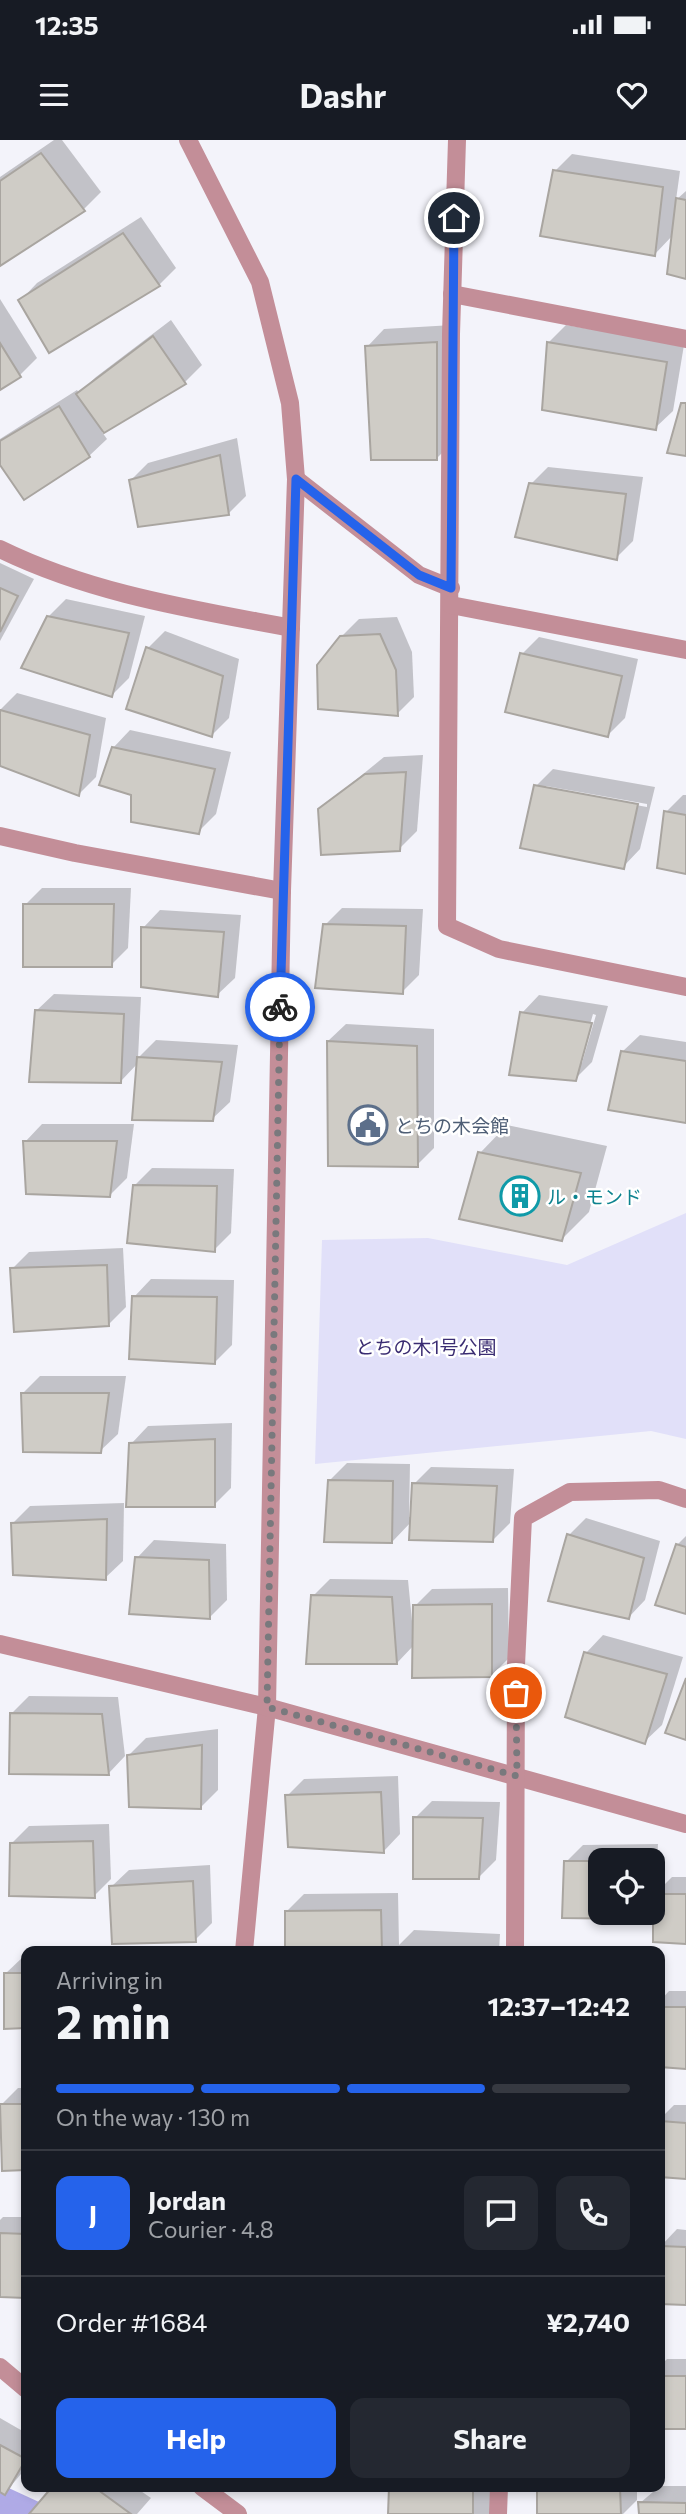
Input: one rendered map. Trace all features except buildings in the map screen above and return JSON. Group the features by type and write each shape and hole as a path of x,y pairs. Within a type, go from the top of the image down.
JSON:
{"street":[{"path":"188,140 260,282 290,402 296,479 282,891 267,1707 244,1946"},
{"path":"457,140 452,294 447,926 499,949 686,987"},
{"path":"452,294 686,339"},
{"path":"296,479 419,575 451,596 686,650"},
{"path":"0,549 35,566 124,596 291,628"},
{"path":"0,836 75,853 282,891"},
{"path":"515,1946 516,1665 523,1518 570,1492 659,1490 686,1499"},
{"path":"0,1644 267,1707 686,1824"},
{"path":"0,2367 21,2385"},
{"path":"213,2492 238,2514"},
{"path":"498,2514 499,2492"}],"green space":[{"name":"とちの木1号公園","path":"686,1213 686,1439 651,1431 315,1464 322,1240 428,1238 567,1265"}],"shaded area":[{"path":"0,2484 65,2514 0,2514"}],"way so far":[{"path":"280,1007 267,1707 517,1776 516,1693"}],"place":[{"name":"とちの木会館","path":"368,1125"},
{"name":"ル・モンド","path":"520,1196"}],"route":[{"path":"280,1007 296,479 419,575 451,588 454,218"}]}
